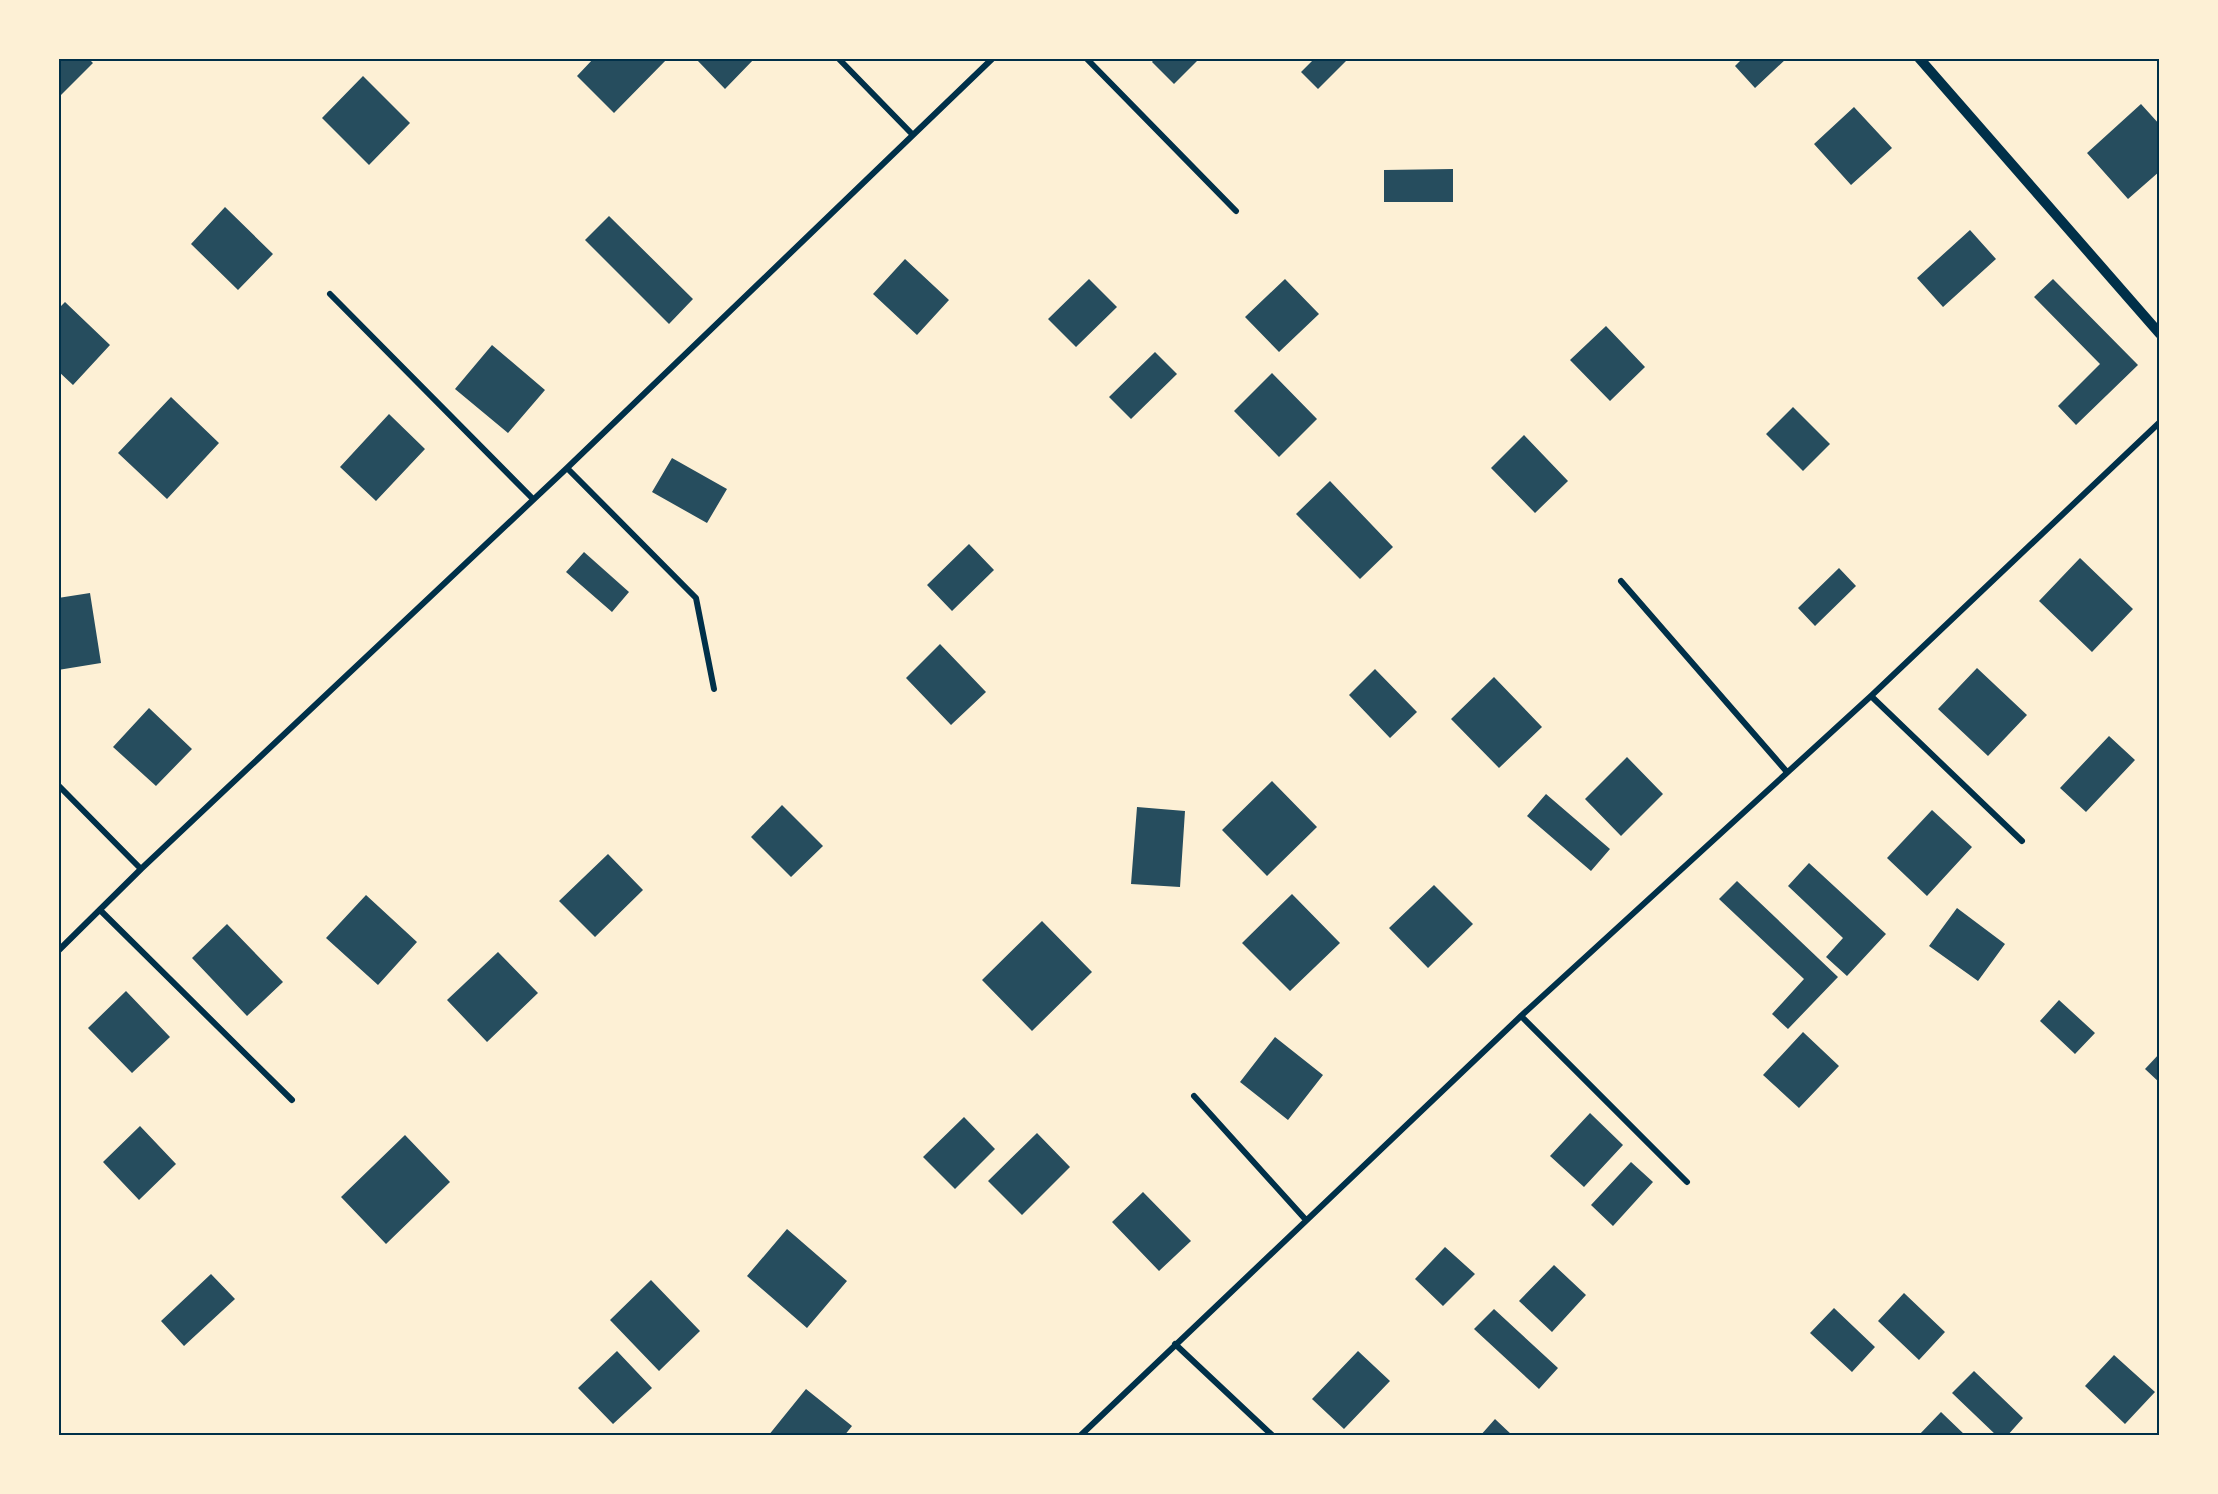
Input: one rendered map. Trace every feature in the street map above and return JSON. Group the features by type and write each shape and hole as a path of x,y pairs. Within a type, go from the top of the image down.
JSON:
{"street":[{"path":"838,58 912,134"},
{"path":"58,951 141,869 567,468 993,58"},
{"path":"1086,58 1236,211"},
{"path":"1919,58 2160,334"},
{"path":"330,294 533,499"},
{"path":"1080,1436 1521,1016 1871,696 2160,422"},
{"path":"567,468 696,598 714,689"},
{"path":"1621,582 1788,772"},
{"path":"1871,696 2022,841"},
{"path":"58,785 141,869"},
{"path":"100,910 292,1100"},
{"path":"1521,1016 1687,1182"},
{"path":"1194,1096 1306,1221"},
{"path":"1175,1344 1273,1436"}],"building":[{"path":"58,58 88,58 93,63 58,98"},
{"path":"594,58 668,58 614,113 577,76"},
{"path":"698,58 755,58 725,89 697,60"},
{"path":"1155,58 1200,58 1174,84 1152,62"},
{"path":"1315,58 1349,58 1318,89 1301,72"},
{"path":"1743,58 1787,58 1755,88 1735,66"},
{"path":"363,76 410,123 369,165 322,118"},
{"path":"2141,104 2160,125 2160,171 2128,199 2087,153"},
{"path":"1854,107 1892,148 1851,185 1814,144"},
{"path":"1453,169 1453,202 1384,202 1384,170"},
{"path":"225,207 273,254 238,290 191,244"},
{"path":"609,216 693,299 669,324 585,240"},
{"path":"1970,230 1996,259 1943,307 1917,278"},
{"path":"905,259 949,300 917,335 873,294"},
{"path":"1089,279 1117,307 1076,347 1048,319"},
{"path":"1285,279 1319,314 1279,352 1245,317"},
{"path":"2053,279 2138,365 2076,425 2058,406 2100,364 2034,297"},
{"path":"65,302 110,345 73,385 58,371 58,309"},
{"path":"1606,326 1645,367 1610,401 1570,360"},
{"path":"492,345 545,390 508,433 455,389"},
{"path":"1155,352 1177,374 1131,419 1109,397"},
{"path":"1272,373 1317,419 1279,457 1234,411"},
{"path":"171,397 219,443 167,499 118,453"},
{"path":"1793,407 1830,444 1803,471 1766,434"},
{"path":"389,414 425,449 376,501 340,467"},
{"path":"1524,435 1568,481 1535,513 1491,468"},
{"path":"672,458 727,489 707,523 652,492"},
{"path":"1330,481 1393,547 1360,579 1296,514"},
{"path":"969,544 994,570 952,611 927,585"},
{"path":"584,552 629,592 612,612 566,572"},
{"path":"2080,558 2133,609 2092,652 2039,601"},
{"path":"1839,568 1856,586 1815,626 1798,608"},
{"path":"90,593 101,663 58,670 58,598"},
{"path":"940,644 986,692 951,725 906,678"},
{"path":"1977,668 2027,715 1988,756 1938,709"},
{"path":"1375,669 1417,712 1390,738 1349,695"},
{"path":"1494,677 1542,727 1499,768 1451,719"},
{"path":"149,708 192,749 156,786 113,747"},
{"path":"2109,736 2135,760 2086,812 2060,788"},
{"path":"1627,757 1663,794 1621,836 1585,799"},
{"path":"1272,781 1317,827 1267,876 1222,830"},
{"path":"1546,794 1610,849 1591,871 1527,816"},
{"path":"782,805 823,846 791,877 751,837"},
{"path":"1137,807 1185,811 1180,887 1131,884"},
{"path":"1932,810 1972,847 1927,896 1887,858"},
{"path":"608,854 643,890 595,937 559,901"},
{"path":"1809,863 1886,934 1847,976 1826,957 1843,938 1788,886"},
{"path":"1737,881 1838,977 1788,1029 1772,1014 1804,979 1719,899"},
{"path":"1434,885 1473,924 1428,968 1389,928"},
{"path":"1292,894 1340,943 1290,991 1242,943"},
{"path":"366,895 417,942 378,985 326,938"},
{"path":"1957,908 2005,944 1978,981 1929,946"},
{"path":"1042,921 1092,972 1032,1031 982,980"},
{"path":"227,924 283,982 247,1016 192,958"},
{"path":"498,952 538,993 487,1042 447,1000"},
{"path":"126,991 170,1037 132,1073 88,1028"},
{"path":"2059,1000 2095,1033 2075,1054 2040,1021"},
{"path":"1803,1032 1839,1066 1799,1108 1763,1075"},
{"path":"1275,1037 1323,1075 1288,1120 1240,1082"},
{"path":"2160,1053 2160,1083 2145,1069"},
{"path":"1590,1113 1623,1145 1584,1187 1550,1156"},
{"path":"964,1117 995,1149 955,1189 923,1157"},
{"path":"140,1126 176,1164 139,1200 103,1162"},
{"path":"1037,1133 1070,1167 1022,1215 988,1181"},
{"path":"405,1135 450,1182 386,1244 341,1197"},
{"path":"1631,1162 1653,1182 1613,1226 1591,1205"},
{"path":"1143,1192 1191,1241 1159,1271 1112,1222"},
{"path":"787,1229 847,1281 807,1328 747,1276"},
{"path":"1445,1247 1475,1274 1443,1306 1415,1279"},
{"path":"1554,1265 1586,1295 1552,1332 1519,1301"},
{"path":"211,1274 235,1299 184,1346 161,1321"},
{"path":"651,1280 700,1331 659,1371 610,1320"},
{"path":"1904,1293 1945,1332 1919,1360 1878,1321"},
{"path":"1834,1308 1875,1347 1852,1372 1810,1333"},
{"path":"1494,1309 1558,1368 1539,1389 1474,1329"},
{"path":"617,1351 652,1388 613,1424 578,1388"},
{"path":"1358,1351 1390,1381 1344,1429 1312,1399"},
{"path":"2114,1355 2155,1392 2125,1424 2085,1386"},
{"path":"1974,1371 2023,1418 2007,1436 1997,1436 1952,1393"},
{"path":"806,1389 852,1426 844,1436 768,1436"},
{"path":"1941,1412 1966,1436 1918,1436"},
{"path":"1495,1419 1513,1436 1480,1436"}]}
